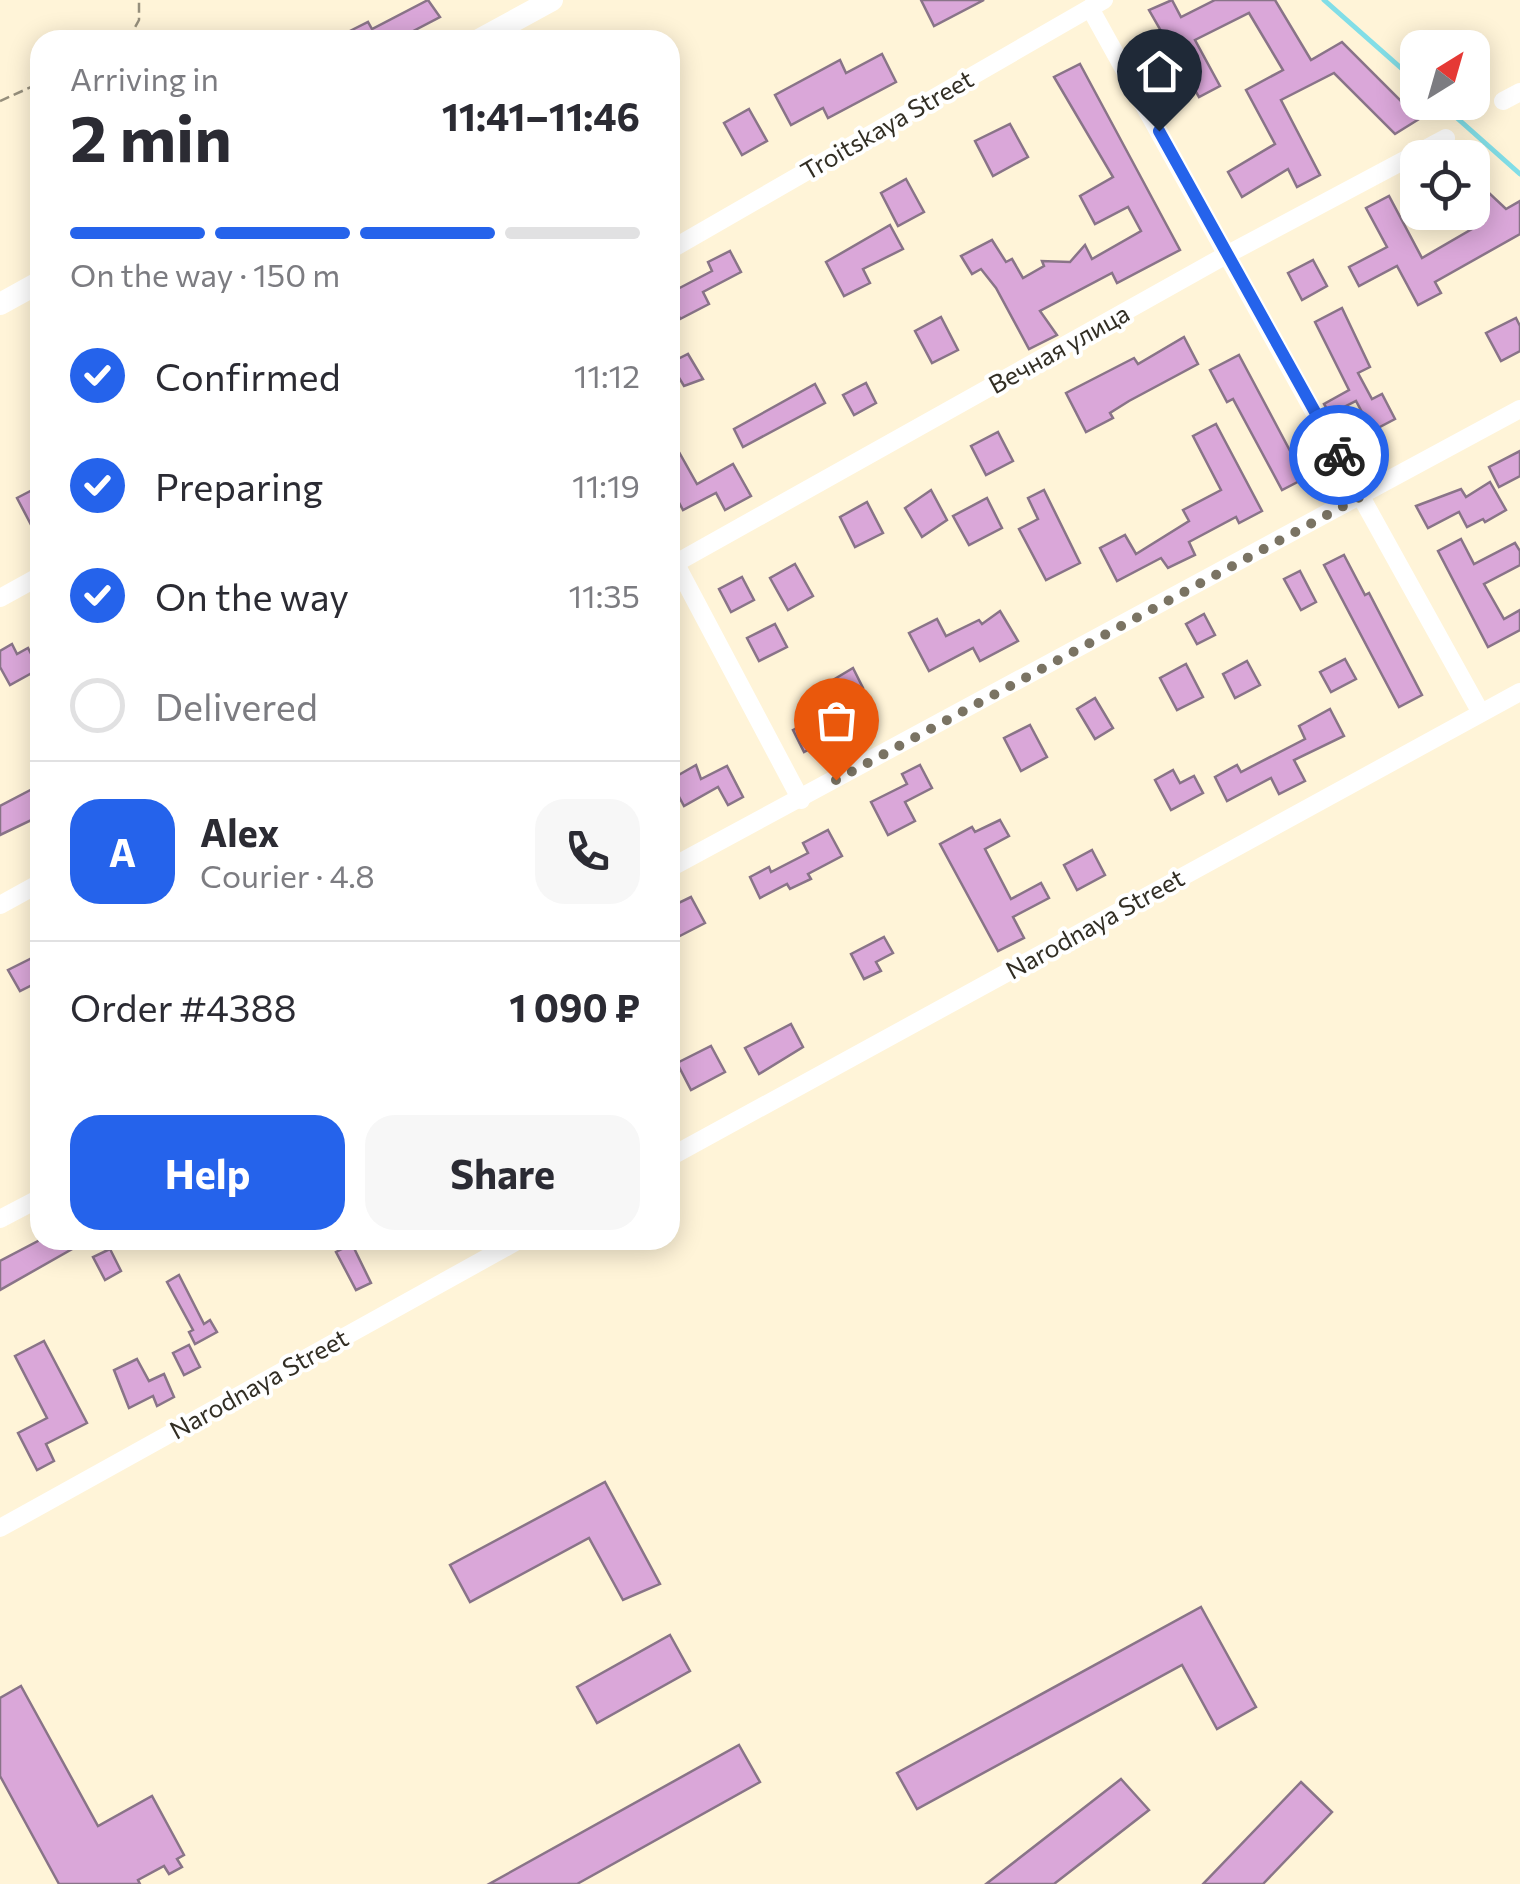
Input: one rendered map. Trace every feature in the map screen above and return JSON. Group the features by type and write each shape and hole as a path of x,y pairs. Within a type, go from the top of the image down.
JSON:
{"street":[{"path":"497,30 552,0"},
{"path":"1097,4 1228,254 1481,713"},
{"name":"Troitskaya Street","path":"680,244 1097,4"},
{"path":"1502,101 1520,92"},
{"name":"Вечная улица","path":"680,554 1446,138"},
{"path":"0,304 30,288"},
{"path":"680,863 1520,409"},
{"path":"680,571 802,800"},
{"path":"0,598 30,582"},
{"name":"Narodnaya Street","path":"680,1152 1520,692"},
{"path":"0,905 30,888"},
{"path":"0,1219 30,1203"},
{"name":"Narodnaya Street","path":"0,1528 501,1250"}],"path":[{"path":"134,30 139,20 139,0"},
{"path":"0,101 30,88"}],"building":[{"path":"428,0 440,17 415,30 352,30 368,22 372,29"},
{"path":"921,0 984,0 934,26"},
{"path":"1172,0 1181,17 1215,0 1275,0 1311,60 1342,42 1400,100 1400,120 1417,120 1395,134 1334,73 1281,100 1320,175 1297,187 1288,169 1242,197 1228,172 1275,144 1246,90 1283,70 1249,13 1195,40 1220,86 1199,97 1149,10"},
{"path":"882,54 896,82 828,118 823,108 791,125 775,95 840,60 846,73"},
{"path":"1080,64 1180,250 1117,283 1112,273 1040,311 1057,335 1029,349 996,288 981,269 972,274 961,256 992,240 1006,262 1012,259 1023,278 1044,266 1042,261 1070,262 1085,245 1092,259 1141,231 1128,207 1095,224 1080,196 1113,177 1054,77"},
{"path":"749,109 767,141 742,155 724,123"},
{"path":"1010,124 1028,157 993,176 975,141"},
{"path":"906,179 924,212 898,226 881,193"},
{"path":"1490,194 1506,209 1520,201 1520,234 1435,282 1441,293 1418,305 1397,266 1359,286 1349,267 1387,247 1366,208 1389,196 1400,217 1400,230 1407,230 1422,258 1470,230 1490,230"},
{"path":"890,225 903,249 863,269 870,283 844,296 826,262"},
{"path":"730,251 741,272 703,292 709,304 680,319 680,288 712,271 708,262"},
{"path":"1313,260 1327,286 1302,300 1288,273"},
{"path":"1342,308 1370,367 1358,373 1372,399 1382,394 1395,419 1372,431 1356,401 1330,414 1324,404 1349,390 1315,322"},
{"path":"941,317 958,350 932,363 915,331"},
{"path":"1516,318 1520,326 1520,351 1501,361 1486,333"},
{"path":"1184,337 1198,364 1129,401 1110,413 1113,418 1086,432 1066,393 1134,358 1138,364"},
{"path":"688,354 703,379 684,386 680,379 680,358"},
{"path":"1239,355 1296,462 1300,460 1309,476 1282,490 1233,399 1227,402 1210,370"},
{"path":"866,383 876,403 854,415 843,395"},
{"path":"815,384 825,403 743,447 734,429"},
{"path":"1216,424 1262,511 1239,523 1236,517 1189,542 1195,555 1168,568 1161,558 1117,581 1100,548 1125,535 1136,554 1189,521 1183,510 1221,490 1193,436"},
{"path":"998,432 1013,461 986,475 971,446"},
{"path":"1520,451 1520,476 1499,487 1489,467"},
{"path":"680,454 697,484 733,464 751,496 725,510 716,493 683,510"},
{"path":"1490,482 1506,510 1485,522 1483,519 1467,527 1459,512 1428,528 1416,506 1461,489 1466,497"},
{"path":"931,490 947,520 922,537 905,508"},
{"path":"1044,490 1080,563 1046,580 1019,529 1038,519 1028,498"},
{"path":"30,491 30,523 17,498"},
{"path":"987,498 1002,528 969,545 953,516"},
{"path":"867,502 883,533 855,547 840,517"},
{"path":"1461,539 1474,564 1515,543 1520,551 1520,565 1484,584 1504,619 1520,610 1520,630 1488,647 1438,551"},
{"path":"1344,555 1365,595 1369,593 1422,695 1399,707 1324,565"},
{"path":"795,564 813,596 788,610 770,578"},
{"path":"1300,571 1316,602 1301,610 1284,579"},
{"path":"742,577 754,600 731,612 719,589"},
{"path":"1000,611 1018,641 980,661 973,648 929,671 909,633 937,619 946,636 979,620 982,624"},
{"path":"1204,614 1215,635 1197,644 1186,624"},
{"path":"775,624 787,647 759,661 747,638"},
{"path":"12,644 17,654 28,648 30,674 10,685 0,667 0,651"},
{"path":"1345,659 1356,679 1331,692 1320,672"},
{"path":"1247,661 1260,685 1235,698 1223,674"},
{"path":"1186,664 1203,697 1177,710 1160,678"},
{"path":"853,668 863,688 832,703 823,686"},
{"path":"1095,698 1113,728 1095,739 1077,709"},
{"path":"1330,709 1344,736 1294,760 1305,781 1279,794 1271,778 1227,801 1215,777 1237,765 1241,772 1305,739 1299,726"},
{"path":"827,713 838,734 804,752 793,730"},
{"path":"1030,725 1047,757 1021,771 1004,738"},
{"path":"696,765 701,779 727,766 743,797 728,805 718,787 684,806 680,799 680,774"},
{"path":"920,765 932,788 905,802 915,821 888,835 871,802 907,784 902,774"},
{"path":"1173,770 1180,783 1194,776 1203,793 1171,810 1155,780"},
{"path":"30,790 30,821 0,835 0,806"},
{"path":"1000,820 1009,836 985,849 1011,899 1041,883 1049,898 1013,917 1024,938 998,951 940,844 972,827 975,832"},
{"path":"828,830 842,856 808,874 811,879 790,889 787,884 760,898 750,877 769,867 771,872 808,853 803,843"},
{"path":"1092,850 1105,875 1077,890 1064,865"},
{"path":"691,897 705,923 680,936 680,902"},
{"path":"884,937 893,953 876,962 881,971 864,979 851,954"},
{"path":"30,959 30,986 20,991 8,970"},
{"path":"791,1024 803,1047 759,1074 745,1048"},
{"path":"711,1046 725,1072 691,1090 680,1062"},
{"path":"30,1245 30,1250 70,1250 0,1290 0,1261"},
{"path":"110,1250 121,1271 105,1280 93,1257"},
{"path":"355,1250 371,1283 356,1290 336,1252"},
{"path":"179,1275 204,1324 210,1320 217,1332 195,1344 189,1332 193,1330 167,1282"},
{"path":"44,1341 87,1423 46,1444 54,1461 37,1470 18,1433 47,1418 15,1356"},
{"path":"189,1345 200,1367 184,1375 173,1353"},
{"path":"137,1359 149,1381 164,1374 174,1397 157,1406 153,1396 129,1408 114,1370"},
{"path":"605,1482 660,1584 623,1600 589,1538 470,1602 450,1565"},
{"path":"1201,1607 1256,1707 1217,1729 1182,1665 917,1809 897,1773"},
{"path":"670,1635 690,1671 597,1723 577,1687"},
{"path":"21,1686 98,1826 152,1796 184,1855 177,1859 182,1867 169,1874 164,1866 138,1880 140,1884 59,1884 0,1776 0,1698"},
{"path":"739,1745 760,1782 577,1884 489,1884"},
{"path":"1121,1779 1149,1810 1054,1884 986,1884"},
{"path":"1301,1782 1332,1812 1263,1884 1203,1884"}],"waterway":[{"path":"1324,0 1400,67"},
{"path":"1459,120 1520,174"}],"way so far":[{"path":"836,780 1362,496 1339,455"}],"route":[{"path":"1159,131 1339,455"}]}
